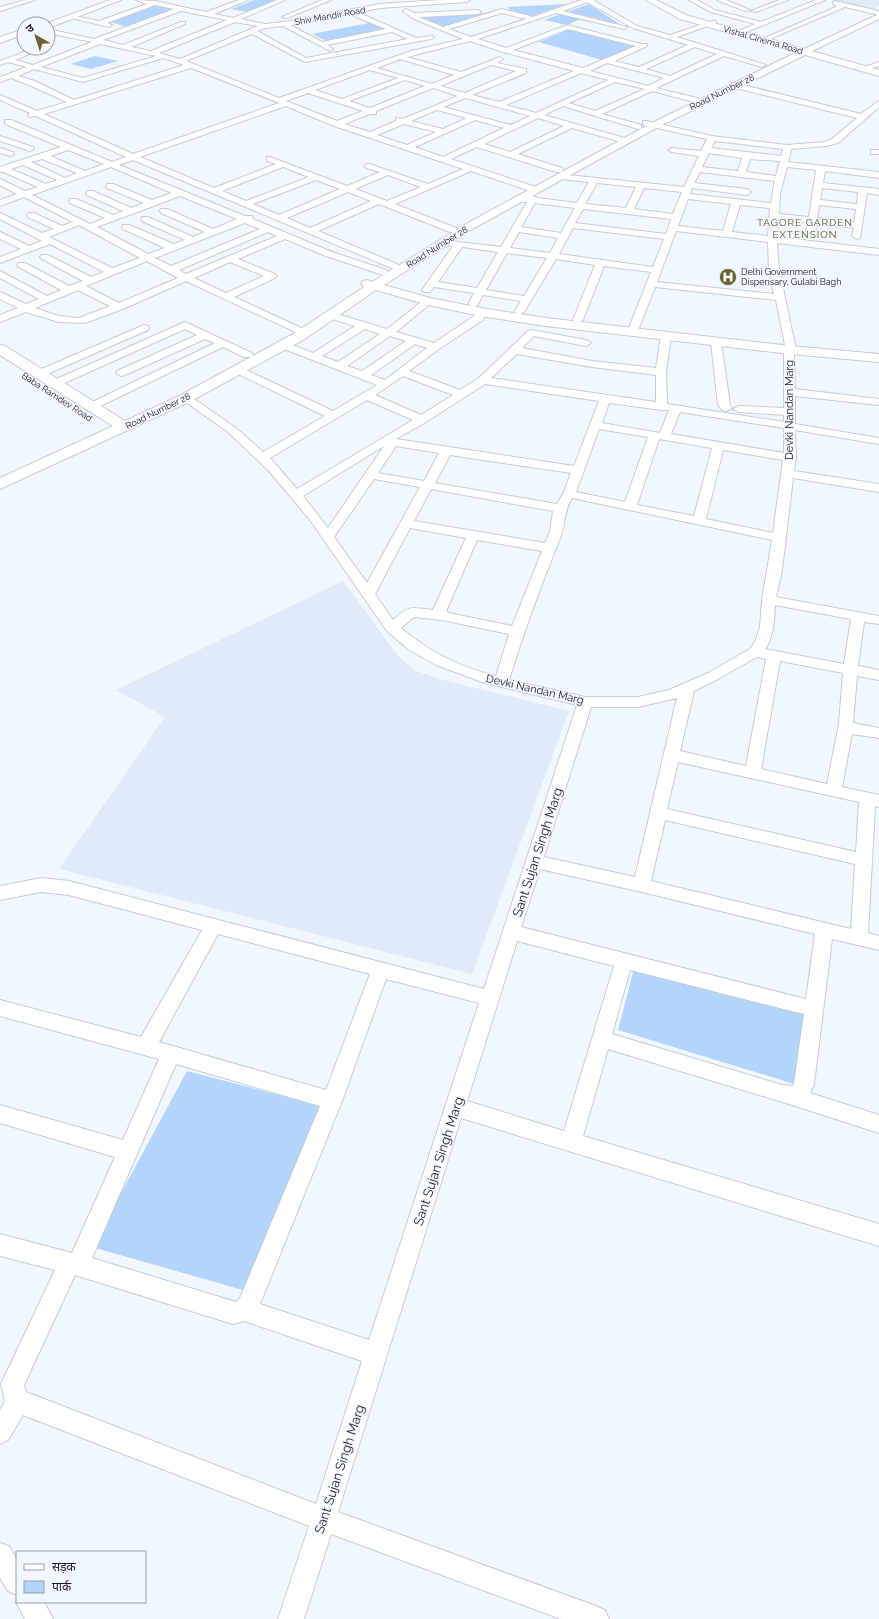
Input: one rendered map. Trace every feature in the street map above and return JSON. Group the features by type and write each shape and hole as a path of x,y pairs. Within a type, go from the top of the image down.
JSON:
{"street":[{"path":"0,9 32,0"},
{"path":"56,19 110,0"},
{"path":"56,22 117,0"},
{"path":"86,20 141,0 265,26"},
{"path":"98,23 163,0"},
{"path":"207,14 245,0"},
{"path":"152,53 282,0"},
{"path":"86,87 178,60 328,0"},
{"path":"399,4 406,0"},
{"name":"Shiv Mandir Road","path":"265,26 284,24 380,6 467,0"},
{"path":"0,203 112,165 282,102 308,90 421,49 469,40 587,0 624,22 644,30 762,66"},
{"name":"Vishal Cinema Road","path":"651,0 683,17 711,23 879,73"},
{"name":"Vishal Cinema Road","path":"660,0 690,15 711,23"},
{"path":"692,0 713,11 762,24"},
{"path":"720,0 778,18"},
{"path":"754,11 785,0"},
{"path":"742,32 822,0 879,13"},
{"path":"221,1 234,4"},
{"path":"301,2 315,5"},
{"path":"359,3 344,10 416,40"},
{"path":"768,38 845,5"},
{"path":"0,80 36,67 126,29 181,9"},
{"path":"534,19 502,11 408,13 469,40 697,101"},
{"path":"443,29 502,11"},
{"path":"556,11 619,26 644,30"},
{"name":"Road Number 28","path":"697,101 735,86 801,50 879,13"},
{"path":"506,19 518,15"},
{"name":"Road Number 28","path":"0,474 186,398 283,345 300,331 374,281 520,199 560,173 646,125 697,101 762,66 879,16"},
{"path":"70,17 126,29"},
{"path":"238,28 264,17"},
{"path":"157,18 210,29"},
{"path":"499,105 643,46 711,23"},
{"path":"284,24 339,54"},
{"path":"124,46 190,25"},
{"path":"486,54 502,50 567,27 643,46"},
{"path":"321,44 393,30"},
{"path":"252,31 305,60 467,31"},
{"name":"Vishal Cinema Road","path":"742,32 768,38 801,50 879,70"},
{"path":"56,33 124,46 178,60 337,124 472,168 532,192 581,205 677,217"},
{"path":"0,41 16,34"},
{"path":"0,41 16,36"},
{"path":"61,41 74,36"},
{"path":"278,45 311,39"},
{"path":"639,70 694,45"},
{"path":"7,69 58,50"},
{"path":"337,124 431,85 514,53"},
{"path":"595,114 722,54"},
{"path":"0,63 19,56"},
{"path":"8,60 84,80 163,56"},
{"path":"400,57 460,74"},
{"path":"607,61 670,78"},
{"path":"370,135 523,71 490,63"},
{"path":"869,67 879,64"},
{"path":"446,70 460,65"},
{"path":"4,124 192,66"},
{"path":"370,68 620,140"},
{"path":"375,78 389,73"},
{"path":"12,76 32,83 73,102"},
{"path":"343,101 405,78"},
{"path":"445,159 615,80"},
{"path":"735,86 834,111 866,117"},
{"path":"308,90 386,116 441,131"},
{"path":"328,96 341,91"},
{"path":"0,97 132,157 394,266"},
{"path":"563,104 595,114 712,138 786,147 826,144 835,140 866,117 879,103"},
{"path":"12,110 23,107"},
{"path":"435,107 512,128"},
{"path":"408,147 441,131 474,118"},
{"path":"4,124 68,147 329,254 374,281 426,298 537,320 716,342 790,348 879,352"},
{"path":"510,155 570,126"},
{"path":"0,138 30,149"},
{"path":"634,328 687,190 712,138"},
{"path":"476,144 560,173 594,180 687,190 752,192"},
{"path":"2,170 68,147"},
{"name":"Devki Nandan Marg","path":"186,398 232,430 273,468 328,537 392,628 413,646 441,662 501,683 585,702 622,703 650,700 668,696 744,660 755,652 762,643 767,627 769,600 775,570 790,458 790,348 774,269 772,239 776,206 772,195 780,179 786,147"},
{"path":"0,150 10,154"},
{"path":"672,150 747,156 821,168 879,175"},
{"path":"44,156 86,174"},
{"path":"741,174 747,156"},
{"path":"270,159 453,230"},
{"path":"24,162 65,181"},
{"path":"214,191 284,164"},
{"path":"369,166 430,187"},
{"path":"388,204 472,168"},
{"path":"809,243 821,168"},
{"path":"697,169 780,179"},
{"path":"2,170 46,187"},
{"path":"279,218 388,172"},
{"path":"246,204 316,177"},
{"path":"519,312 553,256 594,180"},
{"path":"0,182 90,227 186,278 300,331"},
{"path":"629,211 641,185"},
{"path":"818,185 879,192"},
{"path":"110,186 152,203"},
{"path":"687,190 736,202 776,206"},
{"path":"855,249 862,190"},
{"path":"262,458 386,384 435,346 479,318 477,308 480,292 516,229 532,192"},
{"name":"Road Number 28","path":"0,484 114,427 248,355 300,331 330,315 394,266 453,230 532,192"},
{"path":"90,193 130,211"},
{"path":"90,227 179,193"},
{"path":"73,201 112,218"},
{"path":"310,231 379,201"},
{"path":"727,234 736,202"},
{"path":"816,202 861,207"},
{"path":"164,211 212,232"},
{"path":"0,319 112,272 265,212"},
{"path":"31,215 62,229"},
{"path":"0,216 112,272"},
{"path":"775,216 858,226"},
{"path":"145,218 193,240"},
{"path":"40,237 80,222"},
{"path":"570,224 670,237"},
{"path":"126,226 174,248"},
{"path":"673,228 879,252"},
{"path":"171,270 268,229"},
{"path":"516,229 564,236"},
{"path":"0,235 28,249"},
{"path":"0,295 24,308 59,319 80,321 118,307 284,236"},
{"path":"3,257 50,242"},
{"path":"445,242 657,270"},
{"path":"340,366 388,334 426,298 433,284 459,244"},
{"path":"45,257 91,281"},
{"path":"226,297 272,276 230,259"},
{"path":"578,320 601,262"},
{"path":"22,265 118,307"},
{"path":"0,274 46,299"},
{"path":"433,284 527,299"},
{"path":"652,284 780,298"},
{"path":"477,308 519,312 790,348 879,358"},
{"path":"330,315 388,334 435,346"},
{"path":"295,495 389,442 483,380 532,333 537,320"},
{"path":"56,382 185,325 248,355"},
{"path":"314,357 364,325"},
{"path":"40,373 144,328"},
{"path":"532,333 586,343"},
{"path":"121,373 205,335"},
{"path":"662,407 661,372 666,336"},
{"path":"364,375 415,340"},
{"path":"716,342 724,404 726,408"},
{"path":"92,406 222,343"},
{"path":"283,345 386,384"},
{"path":"0,349 56,382 92,406 114,427"},
{"path":"514,350 592,364 661,372"},
{"name":"Baba Ramdev Road","path":"0,361 114,427"},
{"path":"238,370 333,415"},
{"path":"401,372 461,394"},
{"path":"483,380 606,400 700,411 879,441"},
{"path":"790,392 879,402"},
{"path":"366,395 422,420"},
{"path":"501,683 517,631 556,532 560,508 569,494 577,470 606,400"},
{"path":"630,507 659,437 676,408"},
{"path":"700,411 726,408 790,412"},
{"path":"595,425 790,458"},
{"path":"389,442 577,470"},
{"path":"328,537 371,475 389,442"},
{"path":"700,522 718,446"},
{"path":"368,594 408,524 446,451"},
{"path":"788,473 879,488"},
{"path":"371,475 560,508"},
{"path":"569,494 779,538"},
{"path":"408,524 550,548"},
{"path":"444,616 440,609 473,535"},
{"path":"769,600 879,620"},
{"path":"392,628 411,612 444,616 517,631"},
{"path":"833,791 846,724 850,669 858,616"},
{"path":"755,652 879,675"},
{"path":"752,773 774,656"},
{"path":"642,885 687,688"},
{"name":"Sant Sujan Singh Marg","path":"291,1619 585,702"},
{"path":"846,724 854,729 879,733"},
{"path":"672,755 873,800 864,860 859,939"},
{"path":"658,813 864,860"},
{"path":"534,861 824,928 859,939 879,943"},
{"path":"0,893 29,886 69,888 490,998"},
{"path":"146,1047 214,925"},
{"path":"792,1096 801,1091 804,1084 824,928"},
{"path":"511,932 814,1009"},
{"path":"571,1142 624,961"},
{"path":"0,1245 74,1264 233,1313 238,1313 244,1310 248,1306 332,1101 381,969"},
{"path":"0,1008 171,1054 332,1101"},
{"path":"602,1039 792,1096 879,1124"},
{"path":"171,1054 128,1151 74,1264 12,1384 14,1396 18,1401 323,1519 596,1619"},
{"path":"455,1107 879,1235"},
{"path":"0,1114 128,1151"},
{"path":"244,1310 376,1354"},
{"path":"0,1432 18,1401"},
{"path":"0,1555 16,1580"},
{"path":"30,1603 40,1619"}],"shaded area":[{"path":"832,0 879,0 879,6 873,9"},
{"path":"343,581 398,656 416,671 447,681 569,711 472,974 59,869 165,717 116,690"}],"green space":[{"path":"254,0 277,0 248,12 231,9"},
{"path":"567,4 532,16 510,11 508,7"},
{"path":"589,4 621,25 588,16 567,25 544,20"},
{"path":"155,6 175,9 127,27 110,22"},
{"path":"489,13 444,26 419,17"},
{"path":"369,23 387,29 327,41 312,34"},
{"path":"571,29 637,46 602,60 539,42"},
{"path":"95,56 118,61 91,69 71,64"},
{"path":"635,965 814,1008 801,1086 618,1030"},
{"path":"187,1071 321,1106 250,1292 92,1247"}],"place":[{"name":"Delhi Government Dispensary, Gulabi Bagh","path":"728,277"}],"district":[{"name":"TAGORE GARDEN EXTENSION","path":"805,228"}]}
